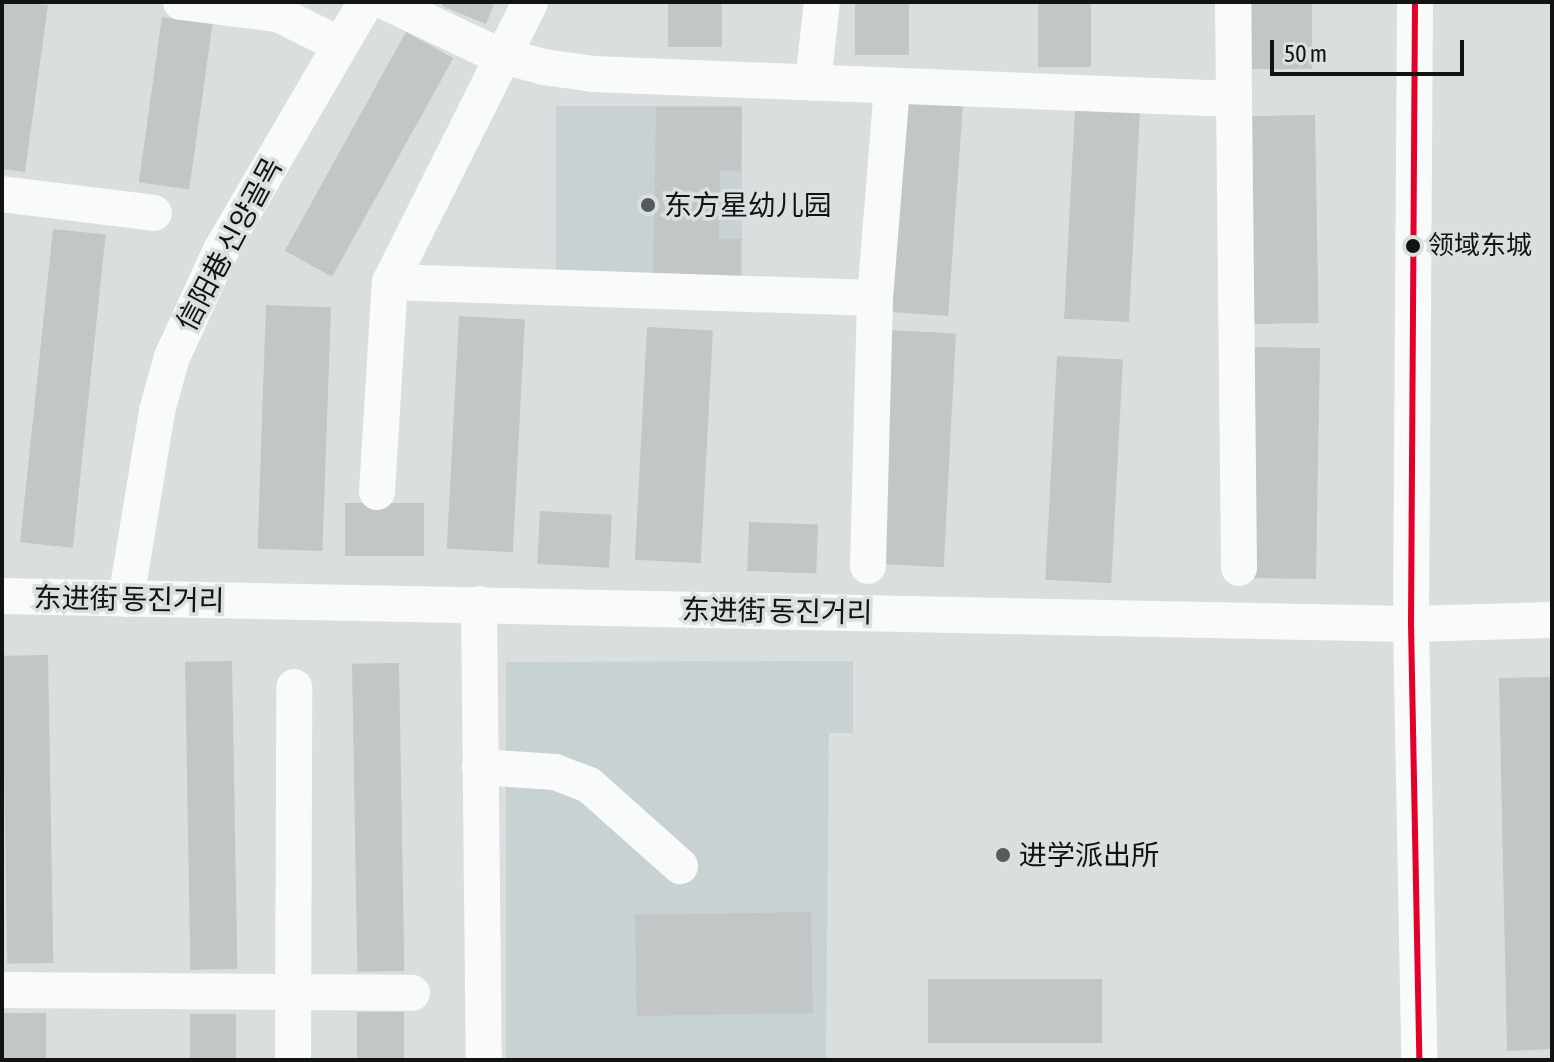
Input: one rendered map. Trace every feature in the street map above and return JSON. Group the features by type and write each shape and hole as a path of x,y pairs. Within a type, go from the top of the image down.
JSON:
{"street":[{"path":"181,2 278,14 294,13 340,45"},
{"name":"信阳巷 신양골목","path":"126,599 157,411 172,357 221,250 366,2"},
{"path":"386,2 446,33 503,56 593,74 1234,99"},
{"path":"377,492 390,282 530,2"},
{"path":"813,83 822,2"},
{"path":"1233,2 1239,568"},
{"path":"1415,2 1411,624 1419,1060"},
{"path":"868,566 875,298 892,86"},
{"path":"2,194 154,213"},
{"path":"390,282 875,298"},
{"name":"东进街 동진거리","path":"2,596 1411,624 1552,620"},
{"path":"479,604 484,1060"},
{"path":"293,1060 294,687"},
{"path":"480,767 555,772 589,785 680,866"},
{"path":"2,990 412,993"}],"shaded area":[{"name":"东方星幼儿园","path":"556,106 742,106 742,276 556,276"},
{"path":"853,661 853,733 829,733 826,1060 506,1060 506,662"}],"building":[{"path":"2,2 48,5 25,172 2,169"},
{"path":"444,2 495,2 486,24 442,6"},
{"path":"668,2 722,2 722,47 668,47"},
{"path":"855,2 909,2 909,55 855,55"},
{"path":"1038,2 1091,2 1091,67 1038,67"},
{"path":"1252,2 1312,2 1312,69 1252,69"},
{"path":"162,17 213,24 189,189 139,182"},
{"path":"406,32 453,58 332,277 285,251"},
{"path":"898,101 963,106 948,316 883,311"},
{"path":"656,107 742,107 741,171 720,171 719,239 741,239 740,278 653,277"},
{"path":"1075,109 1140,112 1129,322 1064,319"},
{"path":"1315,115 1319,323 1254,324 1250,116"},
{"path":"53,229 106,235 73,548 20,542"},
{"path":"266,305 331,307 322,551 257,549"},
{"path":"459,316 525,319 513,552 447,549"},
{"path":"647,327 713,330 701,563 635,560"},
{"path":"890,330 956,333 944,567 878,564"},
{"path":"1255,347 1320,348 1316,579 1251,578"},
{"path":"1057,356 1123,359 1111,583 1045,580"},
{"path":"345,503 424,503 424,556 345,556"},
{"path":"540,511 612,515 609,568 537,564"},
{"path":"749,522 818,524 816,573 747,571"},
{"path":"48,655 53,963 7,964 2,656"},
{"path":"232,661 237,969 190,970 185,662"},
{"path":"399,663 404,971 357,972 352,664"},
{"path":"1552,677 1552,1049 1507,1051 1499,678"},
{"path":"811,912 813,1013 637,1016 635,915"},
{"path":"928,979 1102,979 1102,1043 928,1043"},
{"path":"357,1012 404,1012 404,1060 357,1060"},
{"path":"2,1013 46,1013 46,1060 2,1060"},
{"path":"190,1014 236,1014 236,1060 190,1060"}],"transit line":[{"path":"1415,2 1411,624 1419,1060"}],"place":[{"name":"东方星幼儿园","path":"648,205"},
{"name":"领域东城","path":"1413,246"},
{"name":"进学派出所","path":"1003,855"}]}
